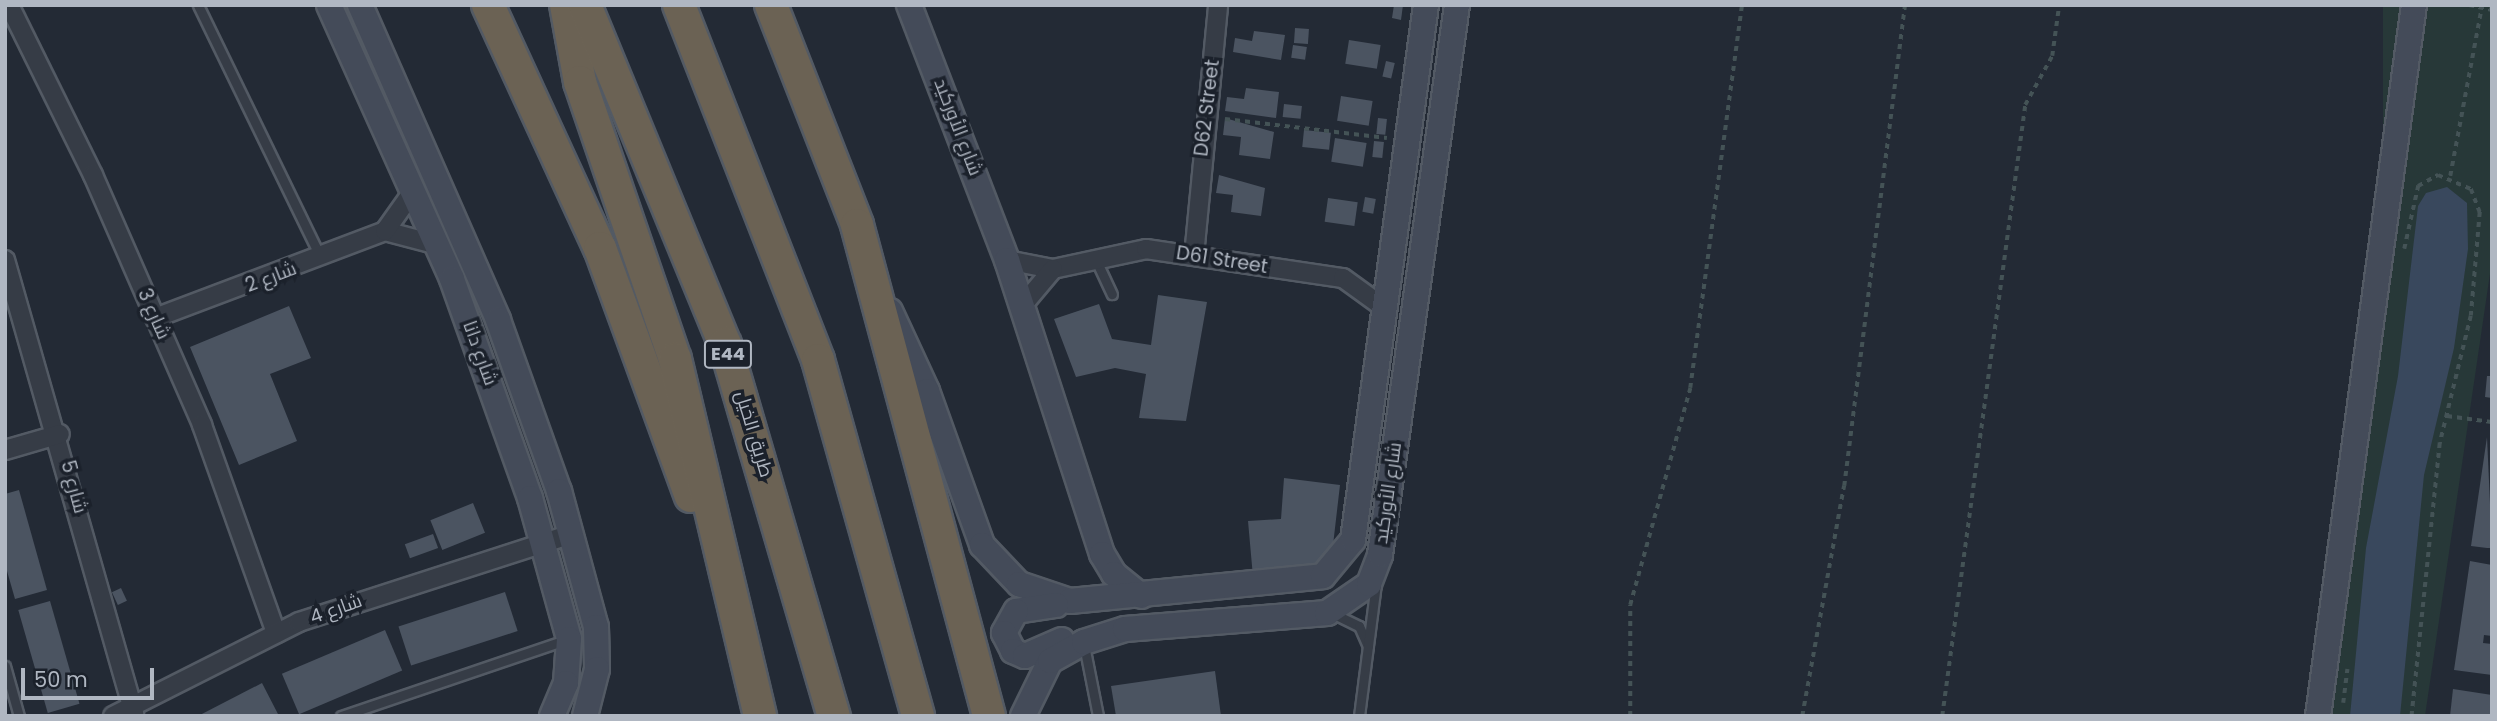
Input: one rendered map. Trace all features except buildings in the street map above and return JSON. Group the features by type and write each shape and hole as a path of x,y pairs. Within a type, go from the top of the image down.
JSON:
{"highway":[{"path":"488,5 622,302 712,569 738,625"},
{"path":"566,5 580,82 678,372 760,716"},
{"name":"طريق الخيل","path":"585,5 725,344 834,716"},
{"path":"679,5 818,360 918,716"},
{"path":"771,5 837,166 875,286 989,716"}],"street":[{"name":"شارع 3","path":"9,5 202,425 276,633"},
{"name":"شارع دانا","path":"329,5 438,245 543,542 569,639 566,683 552,716"},
{"name":"شارع دانا","path":"360,5 498,320 571,534 597,648 585,716"},
{"name":"شارع الأوركيد","path":"909,5 1007,260 1102,554 1114,574 1141,596"},
{"name":"D62 Street","path":"1186,254 1195,210 1218,5"},
{"name":"شارع الأوركيد","path":"875,286 912,355 989,556 1031,591 1084,600 1312,581 1342,561 1353,540 1426,5"},
{"path":"1443,5 1455,17"},
{"path":"2318,716 2414,5"},
{"name":"شارع الأوركيد","path":"1023,716 1050,661 1084,642 1125,629 1327,613 1358,597 1376,568 1455,17"},
{"path":"414,190 385,231 438,245"},
{"name":"شارع 2","path":"155,318 321,258 385,231"},
{"name":"D61 Street","path":"1007,260 1053,269 1094,256 1137,249 1186,254 1343,278 1383,307"},
{"name":"شارع 5","path":"5,260 60,434 134,711"},
{"path":"1022,306 1053,269"},
{"path":"5,450 60,434"},
{"name":"شارع 4","path":"113,716 134,711 276,633 571,534"},
{"path":"1084,600 1016,611 1004,627 1009,646 1032,657 1079,632 1125,629"}],"lane":[{"path":"198,5 321,258"},
{"path":"1094,256 1112,294"},
{"path":"1359,716 1369,648 1376,568"},
{"path":"1327,613 1350,619 1369,648"},
{"path":"341,716 569,639"},
{"path":"1084,642 1098,716"},
{"path":"5,666 19,716"}],"path":[{"path":"1630,716 1630,605 1690,388 1742,5"},
{"path":"1801,716 1842,498 1905,5"},
{"path":"1942,716 2025,105 2052,56 2059,5"},
{"path":"2469,5 2481,10 2492,10"},
{"path":"2450,176 2481,10"},
{"path":"1206,117 1407,141"},
{"path":"2402,263 2412,196 2427,179 2450,176 2471,189 2480,212 2466,350 2447,416 2412,716"},
{"path":"2447,416 2492,422"},
{"path":"2340,716 2348,661"}],"shaded area":[{"path":"2383,5 2409,5 2409,716 2383,716"},
{"path":"2425,5 2492,5 2492,260 2425,716 2327,716"}],"water":[{"path":"2447,187 2467,203 2468,249 2454,348 2424,475 2400,716 2350,716 2366,548 2398,376 2418,206 2426,193"}]}
